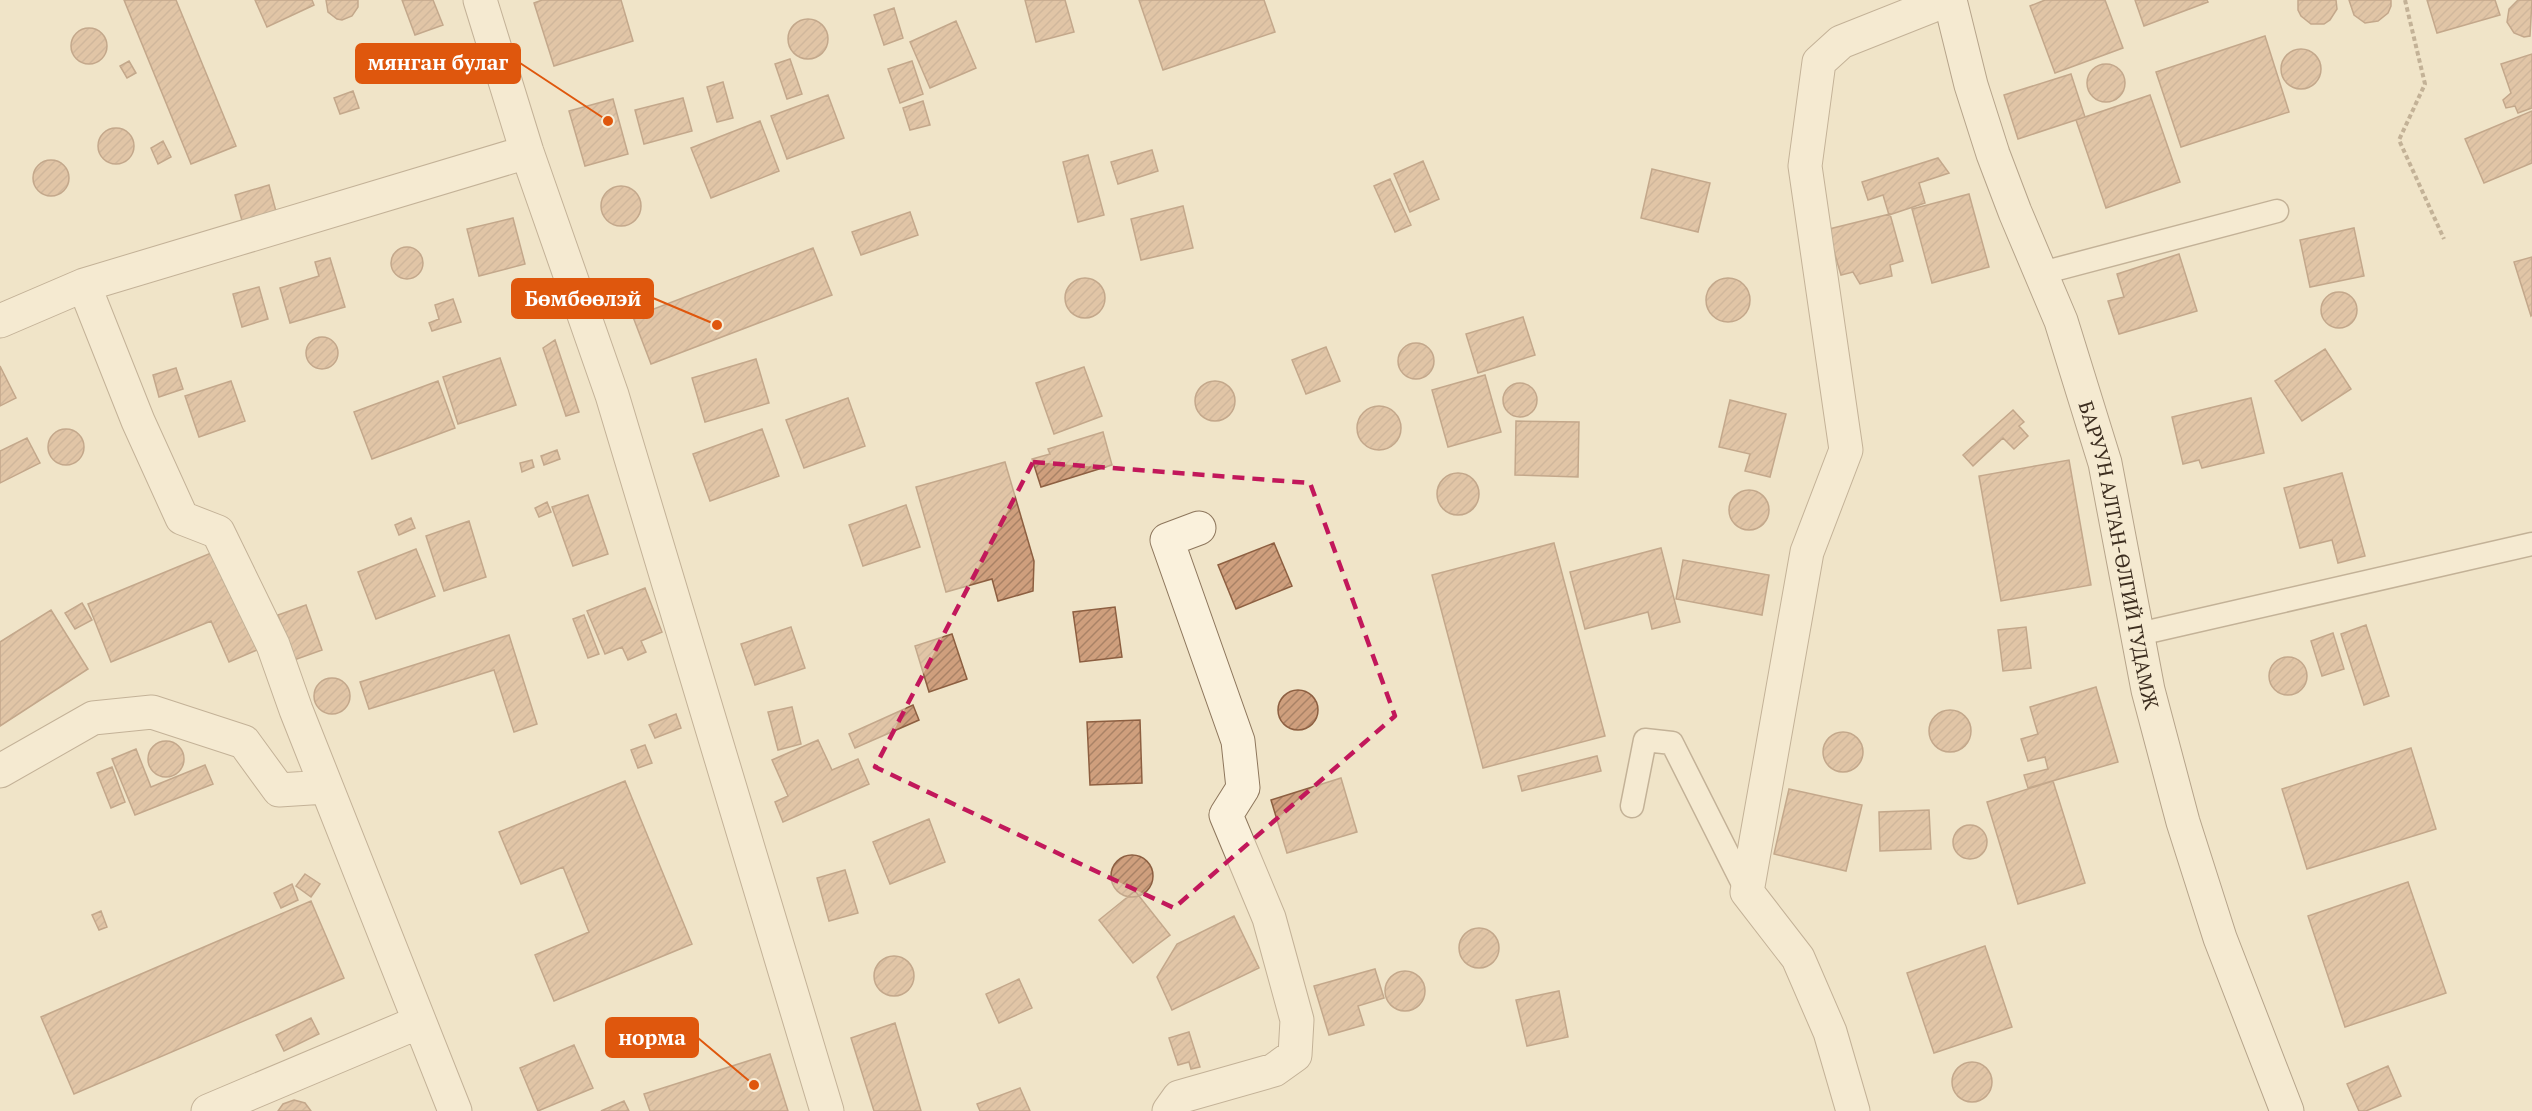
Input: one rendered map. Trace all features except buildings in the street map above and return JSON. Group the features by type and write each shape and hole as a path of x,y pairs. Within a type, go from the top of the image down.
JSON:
{"street":[{"name":"БАРУУН АЛТАН-ӨЛГИЙ ГУДАМЖ","path":"1949,0 1971,85 1993,154 2061,321 2105,463 2148,690 2161,747 2186,833 2220,938 2287,1111"},
{"path":"1853,1111 1830,1032 1798,958 1747,892 1807,552 1846,450 1805,166 1819,62 1840,42 1949,0"},
{"path":"488,2 528,152 612,395 827,1111"},
{"path":"0,321 84,285 528,152"},
{"path":"84,285 138,421 182,518 218,532 273,645 326,787 455,1111"},
{"path":"1169,1111 1179,1097 1274,1070 1295,1055 1297,1020 1269,918 1226,815 1243,788 1238,741 1167,540 1198,528"},
{"path":"0,771 93,717 152,712 244,742 279,790 326,787"},
{"path":"208,1111 419,1022"}],"lane":[{"path":"2042,273 2277,211"},
{"path":"2139,634 2532,544"},
{"path":"1632,806 1645,740 1672,743 1747,892"}],"path":[{"path":"2405,0 2425,84 2399,140 2444,238"}],"highlighted area":[{"path":"1033,462 1310,483 1395,716 1174,908 875,767"}],"place":[{"name":"мянган булаг","path":"608,121"},
{"name":"Бөмбөөлэй","path":"717,325"},
{"name":"норма","path":"754,1085"}]}
